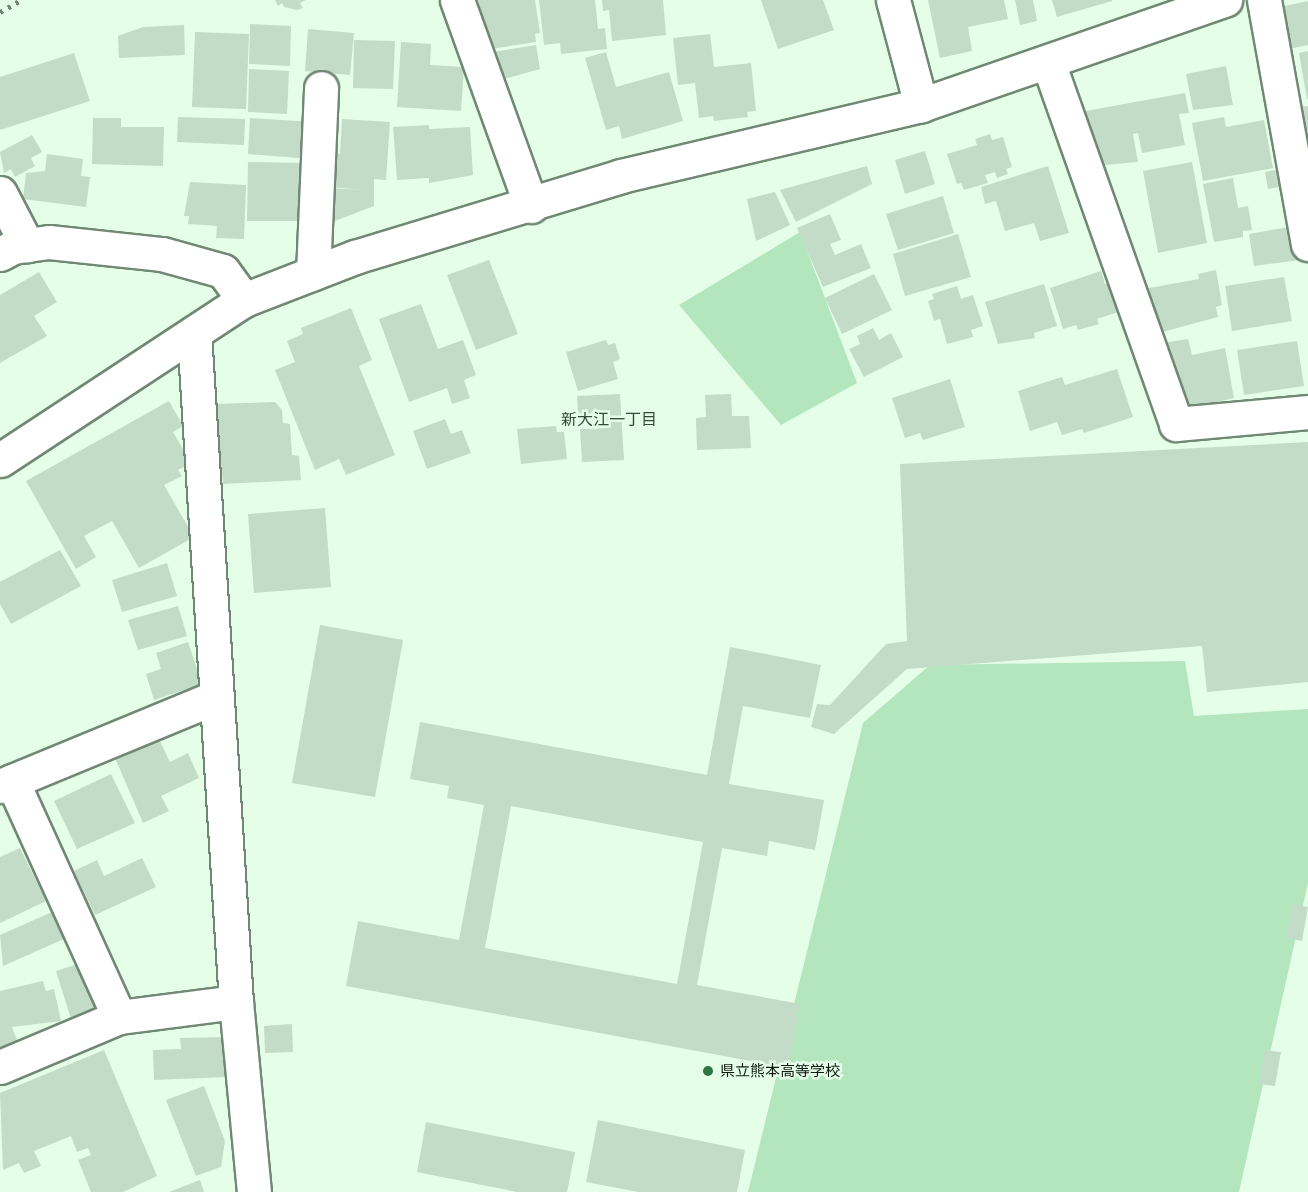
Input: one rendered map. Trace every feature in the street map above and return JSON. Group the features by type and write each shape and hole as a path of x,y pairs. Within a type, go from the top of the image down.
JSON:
{"street":[{"path":"457,0 531,206"},
{"path":"893,0 921,105"},
{"path":"0,460 244,300 355,257 531,206 621,176 921,105 1225,0"},
{"path":"1264,0 1308,244"},
{"path":"1048,62 1176,424 1308,412"},
{"path":"313,273 321,88"},
{"path":"0,193 14,250 49,242 120,247 200,262 223,271 244,300"},
{"path":"194,333 236,1002 254,1192"},
{"path":"119,1017 6,783 216,697"},
{"path":"0,1067 119,1017 236,1002"}],"green space":[{"path":"800,232 857,383 781,425 679,305"},
{"path":"1185,661 1194,716 1308,709 1308,883 1239,1192 748,1192 863,723 930,665"}],"building":[{"path":"275,0 306,0 300,3 303,8 297,10 284,7 282,3 278,6"},
{"path":"478,0 535,0 540,33 535,34 536,42 491,49"},
{"path":"539,0 595,0 598,29 605,28 607,49 561,54 560,43 544,45"},
{"path":"602,0 663,0 666,35 612,41 609,10 603,11"},
{"path":"761,0 823,0 834,30 778,49"},
{"path":"928,0 1004,0 1008,19 968,27 972,51 940,58"},
{"path":"1015,0 1033,0 1037,21 1020,25"},
{"path":"1052,0 1112,0 1112,1 1057,17"},
{"path":"1308,1 1308,45 1289,49 1280,7"},
{"path":"250,24 291,26 290,66 249,64"},
{"path":"184,25 185,55 119,58 118,36 143,27"},
{"path":"308,29 354,33 350,75 305,71"},
{"path":"195,32 249,34 246,109 192,107"},
{"path":"710,34 714,67 751,63 756,111 747,112 748,117 714,121 713,116 699,118 695,83 678,85 673,38"},
{"path":"354,40 395,41 393,89 353,88"},
{"path":"401,42 431,44 430,65 464,67 461,111 397,107"},
{"path":"536,45 540,69 497,81 492,52"},
{"path":"1308,51 1308,99 1307,99 1299,53"},
{"path":"606,52 616,87 669,72 683,121 622,139 619,126 606,130 585,58"},
{"path":"74,53 90,101 0,130 0,77"},
{"path":"1226,66 1233,105 1193,110 1186,74"},
{"path":"249,69 289,71 287,114 248,112"},
{"path":"1185,93 1189,113 1179,114 1185,145 1142,153 1138,133 1133,134 1138,162 1094,166 1080,112"},
{"path":"1308,106 1308,135 1305,135 1300,107"},
{"path":"178,117 245,119 244,145 177,142"},
{"path":"1224,117 1226,127 1264,120 1273,168 1203,181 1192,123"},
{"path":"93,118 121,118 121,127 164,127 163,166 92,164"},
{"path":"250,118 314,122 312,159 248,154"},
{"path":"342,119 390,122 386,180 374,179 374,206 327,224 329,188 364,190 329,187 331,153 340,154"},
{"path":"429,125 429,129 470,127 473,175 429,183 429,178 397,180 393,127"},
{"path":"990,134 992,140 1003,137 1012,167 1006,169 1008,174 997,178 995,172 985,175 988,183 964,190 961,183 957,184 947,154 977,145 975,139"},
{"path":"32,135 42,152 31,158 35,166 15,177 11,169 4,173 0,152"},
{"path":"925,151 935,184 905,194 895,160"},
{"path":"47,154 83,159 81,176 90,177 86,207 23,199 26,173 45,171"},
{"path":"248,162 304,163 304,221 247,221"},
{"path":"1192,162 1207,243 1158,253 1143,171"},
{"path":"867,166 872,184 796,222 780,190"},
{"path":"1048,166 1069,233 1040,241 1034,223 1005,231 996,201 985,204 981,187"},
{"path":"1287,168 1290,185 1268,189 1265,172"},
{"path":"1233,178 1238,208 1248,206 1252,230 1243,231 1243,237 1214,242 1203,184"},
{"path":"190,182 246,185 244,239 216,238 217,226 188,224 189,216 184,216"},
{"path":"775,192 790,225 756,241 747,199"},
{"path":"943,196 954,233 898,250 886,214"},
{"path":"830,214 841,240 830,244 835,255 861,244 871,268 823,287 797,228"},
{"path":"1301,225 1307,259 1254,266 1249,234"},
{"path":"958,234 971,277 905,296 893,254"},
{"path":"489,260 518,334 476,350 447,275"},
{"path":"1216,270 1222,305 1216,307 1218,317 1155,334 1138,290 1199,279 1198,274"},
{"path":"1101,271 1105,284 1109,283 1118,312 1097,319 1099,324 1078,330 1076,325 1063,329 1050,288"},
{"path":"39,272 57,302 34,316 47,336 0,363 0,295"},
{"path":"874,274 892,310 842,334 825,298"},
{"path":"1284,277 1292,321 1232,331 1225,286"},
{"path":"1044,284 1057,326 1034,333 1035,338 998,344 985,302"},
{"path":"957,286 961,299 973,295 983,326 971,330 973,337 947,344 940,319 934,321 928,301 934,299 932,294"},
{"path":"421,304 438,349 463,340 476,375 464,380 470,398 452,404 447,388 409,402 379,319"},
{"path":"351,308 372,360 359,366 395,455 346,475 339,459 315,470 275,370 295,362 287,341 303,334 301,328"},
{"path":"873,328 879,340 891,333 903,357 864,377 849,349 860,344 857,336"},
{"path":"1188,339 1192,355 1225,348 1234,398 1175,412 1162,343"},
{"path":"606,340 608,345 615,343 620,359 613,362 618,379 578,391 566,352"},
{"path":"1297,341 1304,386 1244,395 1237,350"},
{"path":"1117,369 1133,417 1084,433 1082,429 1062,435 1057,422 1030,431 1018,391 1062,377 1065,385"},
{"path":"950,379 965,427 923,440 920,433 905,438 892,398"},
{"path":"620,394 624,460 582,462 580,429 607,428 606,414 578,416 577,396"},
{"path":"731,394 732,416 749,416 751,448 697,450 696,418 706,417 705,395"},
{"path":"169,401 183,426 173,432 191,463 178,470 182,476 164,485 194,537 139,568 112,521 84,536 96,557 76,569 26,481"},
{"path":"275,402 282,410 283,423 290,424 292,455 299,456 301,480 223,484 216,404"},
{"path":"445,419 451,434 462,430 471,453 427,469 413,431"},
{"path":"556,426 557,432 564,432 567,459 521,464 517,429"},
{"path":"1308,442 1308,682 1207,692 1202,646 907,669 834,734 811,727 817,704 830,705 886,644 907,641 900,464"},
{"path":"325,508 331,587 254,593 248,514"},
{"path":"60,550 81,586 11,624 0,604 0,582"},
{"path":"167,563 177,596 122,612 112,580"},
{"path":"178,606 187,636 138,650 128,620"},
{"path":"320,625 403,640 375,797 292,783"},
{"path":"188,642 202,684 154,700 146,674 161,669 156,653"},
{"path":"730,647 821,665 810,718 743,706 729,784 824,800 815,850 769,841 767,856 722,848 697,985 800,1004 788,1068 346,986 358,921 459,940 484,805 447,798 449,786 410,779 420,722 707,775","holes":["511,806 703,842 677,984 485,948"]},
{"path":"156,733 170,762 188,753 199,778 161,796 169,811 143,823 113,753"},
{"path":"111,774 135,823 77,849 54,801"},
{"path":"20,848 46,901 0,923 0,857"},
{"path":"142,858 156,887 95,915 74,871 97,860 104,876"},
{"path":"1292,904 1308,907 1302,941 1286,938"},
{"path":"52,912 64,939 3,966 0,935"},
{"path":"81,963 96,1012 71,1019 56,971"},
{"path":"43,981 46,991 54,989 61,1021 12,1027 19,1046 0,1054 0,991"},
{"path":"292,1024 293,1052 265,1053 264,1026"},
{"path":"226,1037 228,1077 154,1080 153,1050 181,1049 180,1038"},
{"path":"104,1050 157,1176 123,1192 91,1192 78,1160 91,1155 88,1148 77,1152 71,1136 34,1151 41,1166 24,1173 19,1163 3,1170 0,1093"},
{"path":"1265,1050 1281,1052 1275,1086 1259,1084"},
{"path":"204,1086 225,1141 221,1167 196,1176 166,1100"},
{"path":"598,1120 745,1150 737,1192 638,1192 586,1182"},
{"path":"426,1122 575,1152 567,1192 517,1192 417,1172"},
{"path":"200,1180 204,1192 169,1192"}],"railway":[{"path":"0,12 21,0"}],"place":[{"name":"県立熊本高等学校","path":"708,1071"}],"district":[{"name":"新大江一丁目","path":"609,419"}]}
